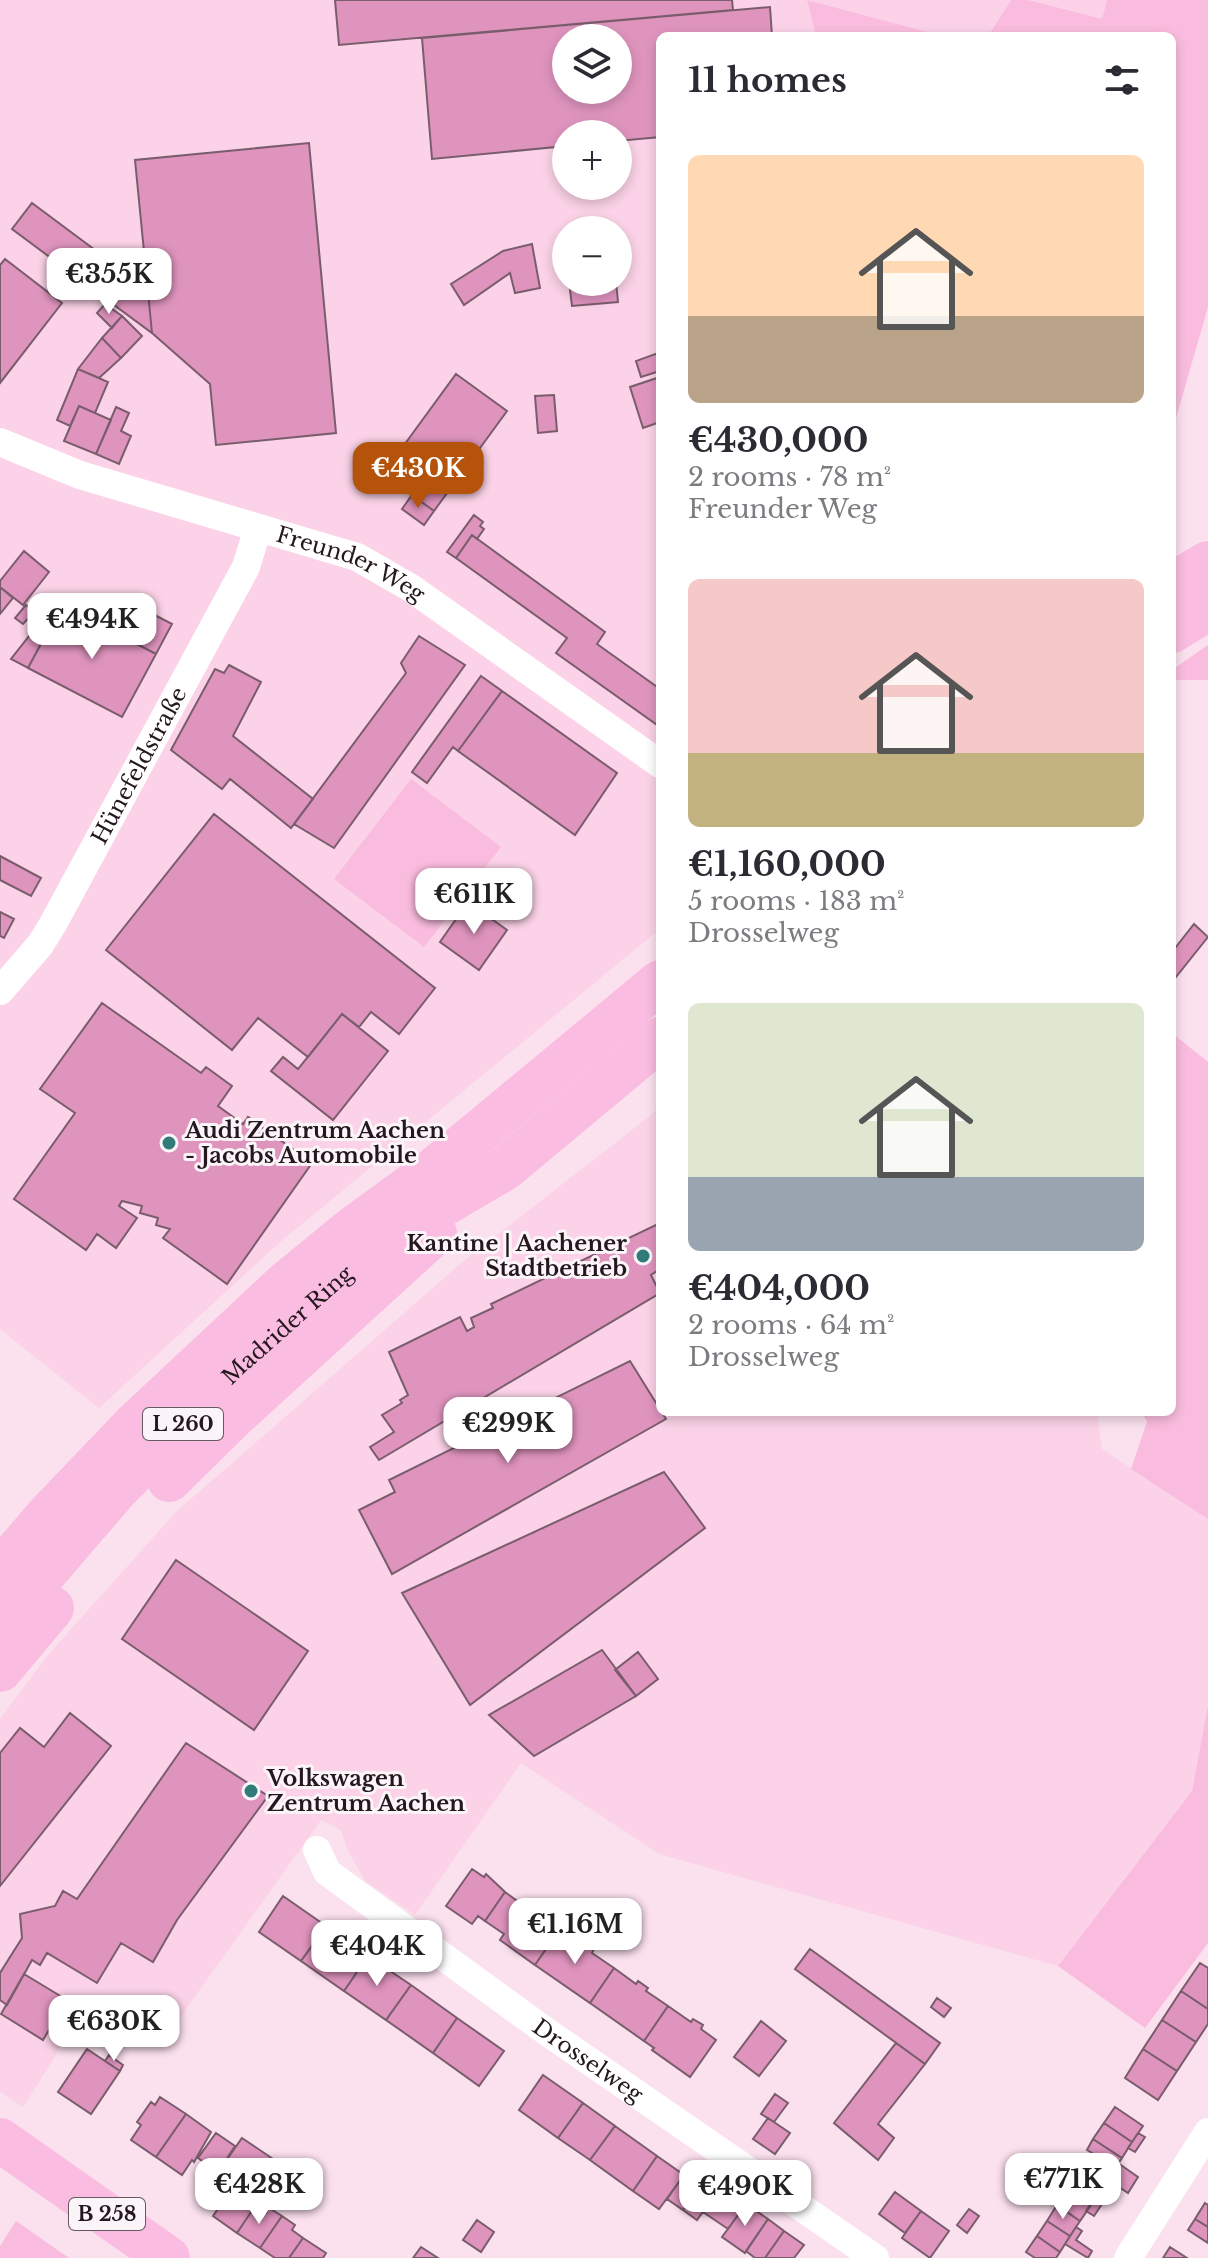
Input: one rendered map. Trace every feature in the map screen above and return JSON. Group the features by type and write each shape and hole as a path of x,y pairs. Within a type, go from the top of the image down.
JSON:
{"main road":[{"path":"1176,582 1208,563"},
{"path":"1176,629 1208,609"},
{"name":"Madrider Ring","path":"383,1240 437,1167 656,985"},
{"name":"Madrider Ring","path":"0,1625 128,1478 236,1370 383,1240 504,1169 656,1042"},
{"path":"0,1571 46,1517 136,1423 285,1284 352,1229 437,1167"},
{"path":"0,1670 147,1502 232,1418 504,1169"},
{"name":"B 258","path":"0,2140 168,2258"}],"street":[{"name":"Freunder Weg","path":"0,442 80,475 357,557 411,588 656,761"},
{"name":"Hünefeldstraße","path":"0,991 40,945 53,924 246,567 258,528"},
{"name":"Drosselweg","path":"317,1850 327,1872 547,2032 875,2258"},
{"path":"1128,2258 1208,2132"}],"shaded area":[{"path":"0,0 807,0 815,32 656,32 656,932 279,1243 99,1408 0,1329"},
{"path":"807,0 1011,0 991,32 928,32"},
{"path":"807,0 928,32 815,32"},
{"path":"1011,0 1028,0 1102,19 1107,0 1208,0 1208,307 1176,418 1176,32 991,32"},
{"path":"1028,0 1107,0 1102,20"},
{"path":"1208,645 1208,680 1176,680 1176,667"},
{"path":"411,779 501,847 424,947 334,879"},
{"path":"1176,1036 1208,1062 1208,1519 1131,1469 1147,1422 1144,1416 1176,1416"},
{"path":"656,1111 656,1416 1098,1416 1102,1449 1208,1519 1208,1705 1192,1791 1058,1966 659,1854 521,1763 415,1915 365,1881 347,1849 341,1830 321,1820 161,2044 94,1995 23,2107 0,2092 0,1719 47,1656 176,1512 465,1260"},
{"path":"1208,1705 1208,1943 1145,2028 1058,1966 1192,1791"},
{"path":"16,2221 69,2258 0,2258 0,2246"}],"building":[{"path":"335,0 732,0 733,10 339,45"},
{"path":"770,7 772,32 656,32 656,137 632,140 632,120 552,120 552,147 432,159 422,38 552,26 552,104 632,104 632,24 579,24"},
{"path":"309,143 336,433 216,445 210,384 152,333 135,160"},
{"path":"32,203 99,253 79,279 12,229"},
{"path":"532,244 540,288 515,293 510,273 464,305 451,284 503,251"},
{"path":"99,253 136,283 147,282 152,333 79,279"},
{"path":"5,259 62,303 0,383 0,265"},
{"path":"145,264 147,282 136,283 132,279 131,265"},
{"path":"571,296 617,296 618,302 572,306"},
{"path":"105,304 122,316 112,328 97,313"},
{"path":"122,316 142,336 121,358 102,338"},
{"path":"102,338 121,358 99,378 78,369"},
{"path":"656,354 656,372 641,377 636,361"},
{"path":"78,369 108,382 95,413 79,406 70,426 57,420"},
{"path":"456,374 507,411 434,511 383,474"},
{"path":"656,378 656,423 643,428 630,387"},
{"path":"554,395 557,431 538,433 535,396"},
{"path":"79,406 111,420 96,454 64,441"},
{"path":"116,407 129,413 121,431 131,436 119,464 96,454"},
{"path":"412,495 434,511 424,525 402,509"},
{"path":"474,515 483,522 480,526 484,529 477,539 472,535 456,558 447,552"},
{"path":"472,535 605,632 597,644 656,686 656,724 556,653 567,638 456,558"},
{"path":"24,551 49,572 23,605 0,587 0,581"},
{"path":"0,587 13,598 0,614"},
{"path":"60,597 64,600 28,668 11,659"},
{"path":"126,600 172,624 156,654 110,630"},
{"path":"26,605 34,612 23,624 15,618"},
{"path":"62,605 156,654 122,717 28,668"},
{"path":"419,636 465,665 334,848 294,824 406,673 401,663"},
{"path":"229,665 261,682 233,736 313,799 291,828 230,779 222,789 171,750 215,669 224,673"},
{"path":"481,676 502,691 458,751 453,747 427,783 412,772"},
{"path":"502,691 617,773 575,835 458,751"},
{"path":"214,814 435,988 399,1034 371,1012 359,1027 342,1014 308,1057 258,1018 232,1050 106,950"},
{"path":"0,856 41,878 31,896 0,880"},
{"path":"468,902 507,930 479,970 440,942"},
{"path":"0,912 14,919 4,938 0,936"},
{"path":"1194,924 1208,937 1176,977 1176,947"},
{"name":"Audi Zentrum Aachen - Jacobs Automobile","path":"102,1003 201,1073 206,1067 232,1086 218,1106 243,1124 248,1117 312,1163 227,1284 163,1238 170,1229 156,1225 158,1218 140,1213 142,1206 122,1201 119,1206 137,1218 116,1248 97,1234 86,1250 14,1199 75,1113 40,1089"},
{"path":"342,1014 388,1051 333,1120 271,1071 283,1057 298,1069"},
{"path":"656,1225 656,1272 651,1275 656,1285 656,1295 379,1460 370,1447 394,1432 382,1415 402,1403 400,1400 408,1395 389,1352 460,1317 467,1331 474,1327 471,1318 493,1308 491,1304"},
{"path":"630,1361 656,1403 656,1416 666,1419 392,1574 359,1510 395,1492 389,1480"},
{"path":"664,1472 705,1528 470,1705 402,1593"},
{"path":"176,1560 308,1651 254,1730 122,1639"},
{"path":"602,1650 636,1696 534,1756 489,1715"},
{"path":"638,1652 658,1679 636,1696 615,1670"},
{"path":"70,1713 111,1746 0,1886 0,1753 20,1728 44,1747"},
{"path":"186,1743 268,1796 177,1920 153,1962 121,1943 97,1983 47,1953 40,1965 32,1960 7,2005 0,2000 0,1973 22,1938 20,1914 55,1906 63,1891 77,1899"},
{"path":"472,1869 484,1877 486,1874 505,1892 485,1921 478,1916 472,1924 446,1906"},
{"path":"505,1892 527,1908 529,1905 539,1912 537,1915 559,1930 535,1965 500,1940 504,1934 485,1921"},
{"path":"283,1896 326,1926 301,1961 259,1932"},
{"path":"326,1926 368,1956 344,1991 301,1961"},
{"path":"559,1930 581,1946 584,1943 594,1949 592,1953 614,1968 590,2003 535,1965"},
{"path":"810,1949 940,2043 925,2064 795,1969"},
{"path":"368,1956 411,1985 386,2020 344,1991"},
{"path":"1200,1963 1208,1968 1208,2009 1181,1991"},
{"path":"614,1968 636,1984 638,1981 648,1988 646,1991 668,2006 644,2041 590,2003"},
{"path":"24,1974 67,2000 43,2040 1,2014"},
{"path":"411,1985 457,2018 433,2053 386,2020"},
{"path":"1181,1991 1208,2009 1208,2024 1196,2042 1162,2020"},
{"path":"937,1998 951,2008 944,2017 931,2007"},
{"path":"668,2006 691,2022 693,2019 703,2025 701,2029 716,2040 690,2077 644,2041"},
{"path":"457,2018 504,2051 479,2086 433,2053"},
{"path":"1162,2020 1196,2042 1177,2071 1143,2049"},
{"path":"761,2021 786,2041 759,2076 734,2057"},
{"path":"896,2043 925,2064 878,2124 894,2138 878,2160 834,2123"},
{"path":"87,2049 120,2071 91,2114 58,2092"},
{"path":"1143,2049 1177,2071 1158,2100 1125,2078"},
{"path":"109,2055 123,2065 120,2071 105,2061"},
{"path":"543,2075 583,2103 558,2138 519,2110"},
{"path":"775,2094 788,2103 774,2122 761,2114"},
{"path":"160,2097 186,2114 156,2157 131,2140 141,2125 137,2122 151,2102 155,2105"},
{"path":"583,2103 615,2126 590,2160 558,2138"},
{"path":"1115,2107 1143,2126 1132,2142 1104,2123"},
{"path":"186,2114 211,2132 194,2162 192,2160 182,2175 156,2157"},
{"path":"768,2118 790,2133 775,2154 753,2139"},
{"path":"1104,2123 1132,2142 1122,2158 1093,2139"},
{"path":"615,2126 657,2156 633,2191 590,2160"},
{"path":"216,2133 235,2146 218,2172 198,2158"},
{"path":"1138,2133 1145,2137 1135,2152 1128,2148"},
{"path":"242,2138 276,2161 248,2201 214,2178"},
{"path":"1093,2139 1122,2158 1112,2173 1089,2158 1092,2153 1087,2150"},
{"path":"657,2156 684,2175 659,2209 633,2191"},
{"path":"1089,2158 1112,2173 1101,2189 1078,2174"},
{"path":"1118,2163 1138,2177 1128,2193 1113,2183 1108,2189 1103,2186"},
{"path":"691,2165 707,2176 683,2210 667,2199"},
{"path":"1078,2174 1101,2189 1091,2205 1068,2190"},
{"path":"707,2176 721,2186 697,2220 683,2210"},
{"path":"721,2186 746,2204 728,2229 703,2212"},
{"path":"231,2190 255,2206 237,2233 213,2216"},
{"path":"1068,2190 1091,2205 1080,2221 1057,2205"},
{"path":"895,2192 921,2211 905,2233 879,2214"},
{"path":"1096,2196 1104,2201 1094,2216 1086,2211"},
{"path":"1205,2203 1208,2205 1208,2227 1195,2219"},
{"path":"746,2204 768,2219 745,2253 722,2237"},
{"path":"1057,2205 1080,2221 1070,2236 1047,2221"},
{"path":"255,2206 266,2213 269,2208 282,2216 260,2248 237,2233"},
{"path":"969,2209 979,2216 967,2233 957,2225"},
{"path":"921,2211 949,2231 930,2258 902,2238"},
{"path":"282,2216 295,2225 292,2230 303,2238 289,2258 275,2258 260,2248"},
{"path":"768,2219 784,2231 765,2258 755,2258 746,2251"},
{"path":"1195,2219 1208,2227 1208,2243 1188,2230"},
{"path":"477,2220 494,2232 481,2252 463,2240"},
{"path":"1047,2221 1070,2236 1060,2252 1037,2236"},
{"path":"1076,2227 1082,2231 1076,2240 1092,2251 1088,2258 1065,2244"},
{"path":"784,2231 804,2245 794,2258 765,2258"},
{"path":"1037,2236 1060,2252 1056,2258 1035,2258 1026,2252"},
{"path":"303,2238 326,2253 323,2258 289,2258"},
{"path":"421,2247 438,2258 413,2258"},
{"path":"1170,2247 1187,2258 1163,2258"}],"place":[{"name":"Audi Zentrum Aachen - Jacobs Automobile","path":"169,1143"},
{"name":"Kantine | Aachener Stadtbetrieb","path":"643,1256"},
{"name":"Volkswagen Zentrum Aachen","path":"251,1791"}]}
